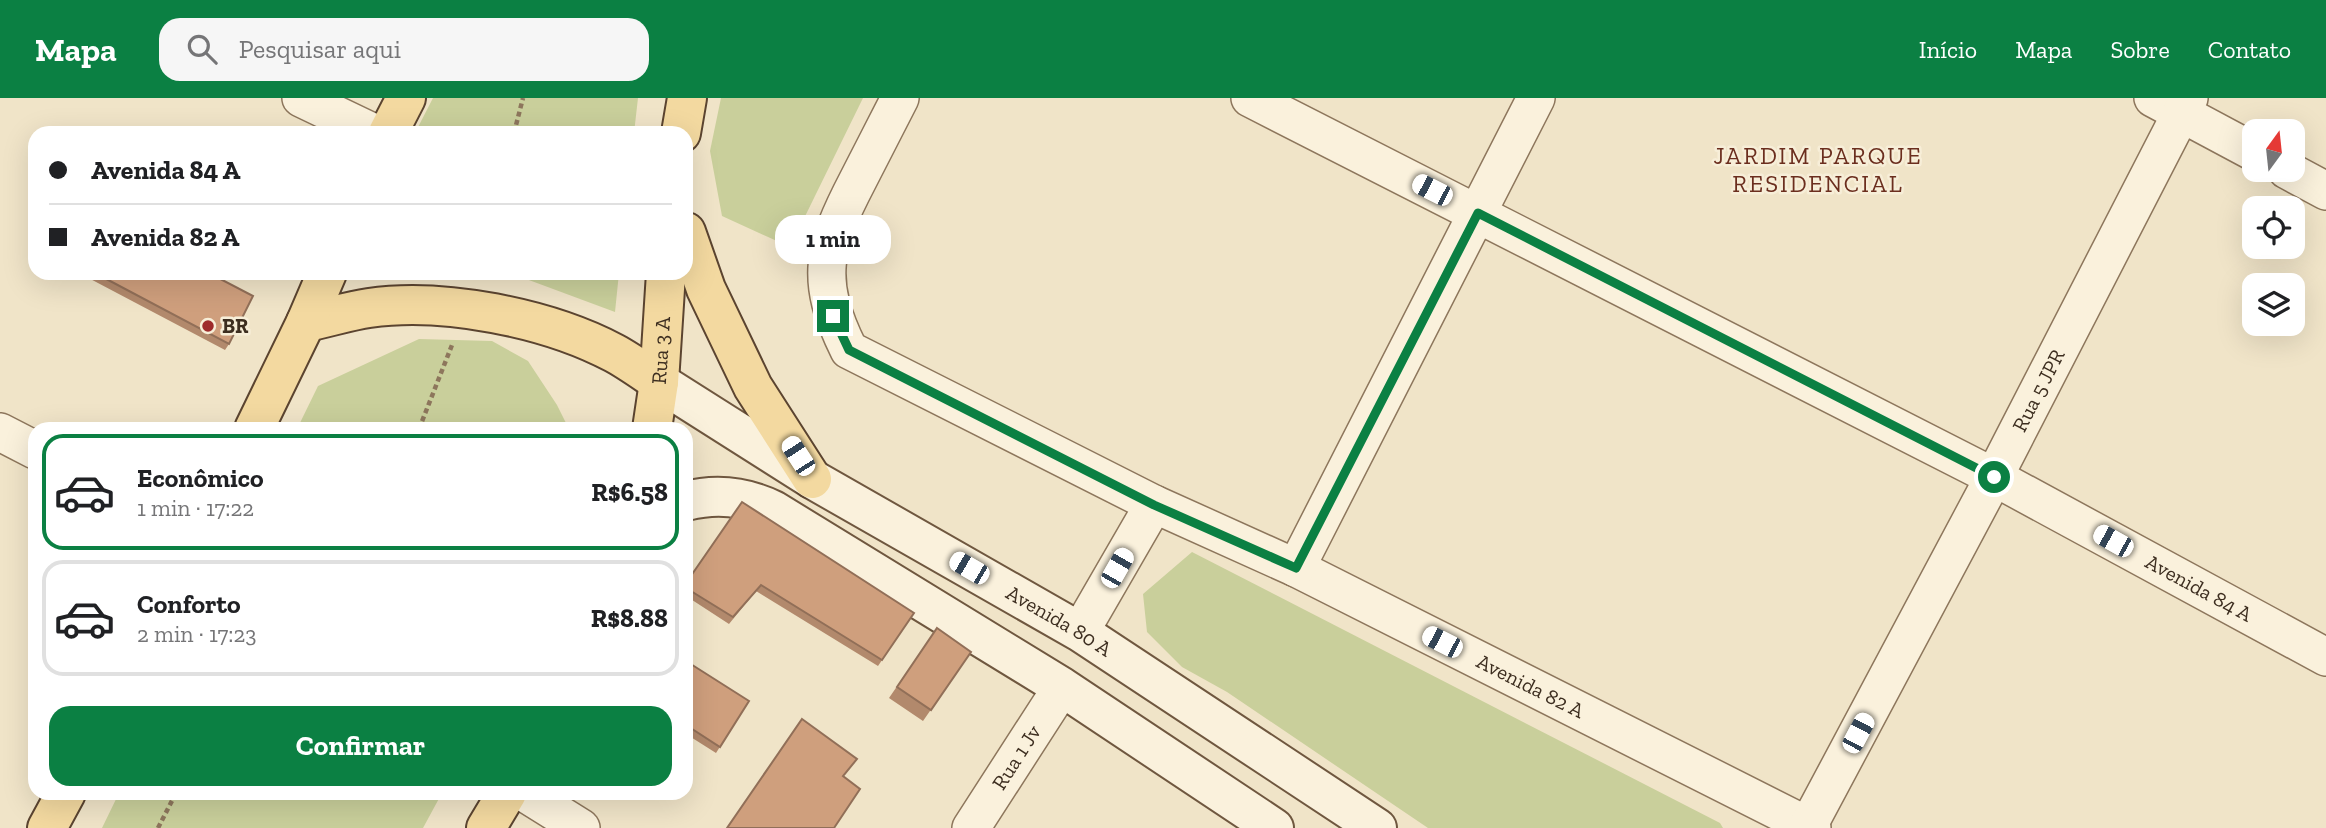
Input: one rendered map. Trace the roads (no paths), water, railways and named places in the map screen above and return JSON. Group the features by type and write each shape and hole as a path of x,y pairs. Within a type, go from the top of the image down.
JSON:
{"main road":[{"path":"392,126 406,98"},
{"path":"682,126 687,98"},
{"path":"693,252 706,289 754,387 812,479"},
{"path":"257,422 324,280"},
{"name":"Rua 3 A","path":"653,422 659,382 666,280"},
{"path":"306,323 369,307 424,306 517,318 567,332 614,353 659,382"},
{"name":"Avenida 80 A","path":"659,382 812,479 1080,632 1377,828"},
{"path":"693,500 719,496 738,497 773,510 1062,687 1274,828"},
{"path":"47,828 62,800"},
{"path":"486,828 503,800"}],"street":[{"path":"301,98 359,126"},
{"name":"Avenida 82 A","path":"900,98 840,215 827,254 828,296 833,316 849,350 1154,505 1296,568 1809,827"},
{"name":"Avenida 84 A","path":"1250,98 1994,477 2326,657"},
{"path":"1296,568 1536,98"},
{"path":"2174,103 2242,145"},
{"name":"Rua 5 JPR","path":"1809,827 1994,477 2174,103"},
{"path":"2305,180 2326,191"},
{"path":"0,432 28,446"},
{"path":"1080,632 1154,505"},
{"name":"Rua 1 Jv","path":"971,828 1062,687"},
{"path":"536,800 580,828"}],"place":[{"name":"BR","path":"208,326"}],"district":[{"name":"JARDIM PARQUE RESIDENCIAL","path":"1818,170"}]}
